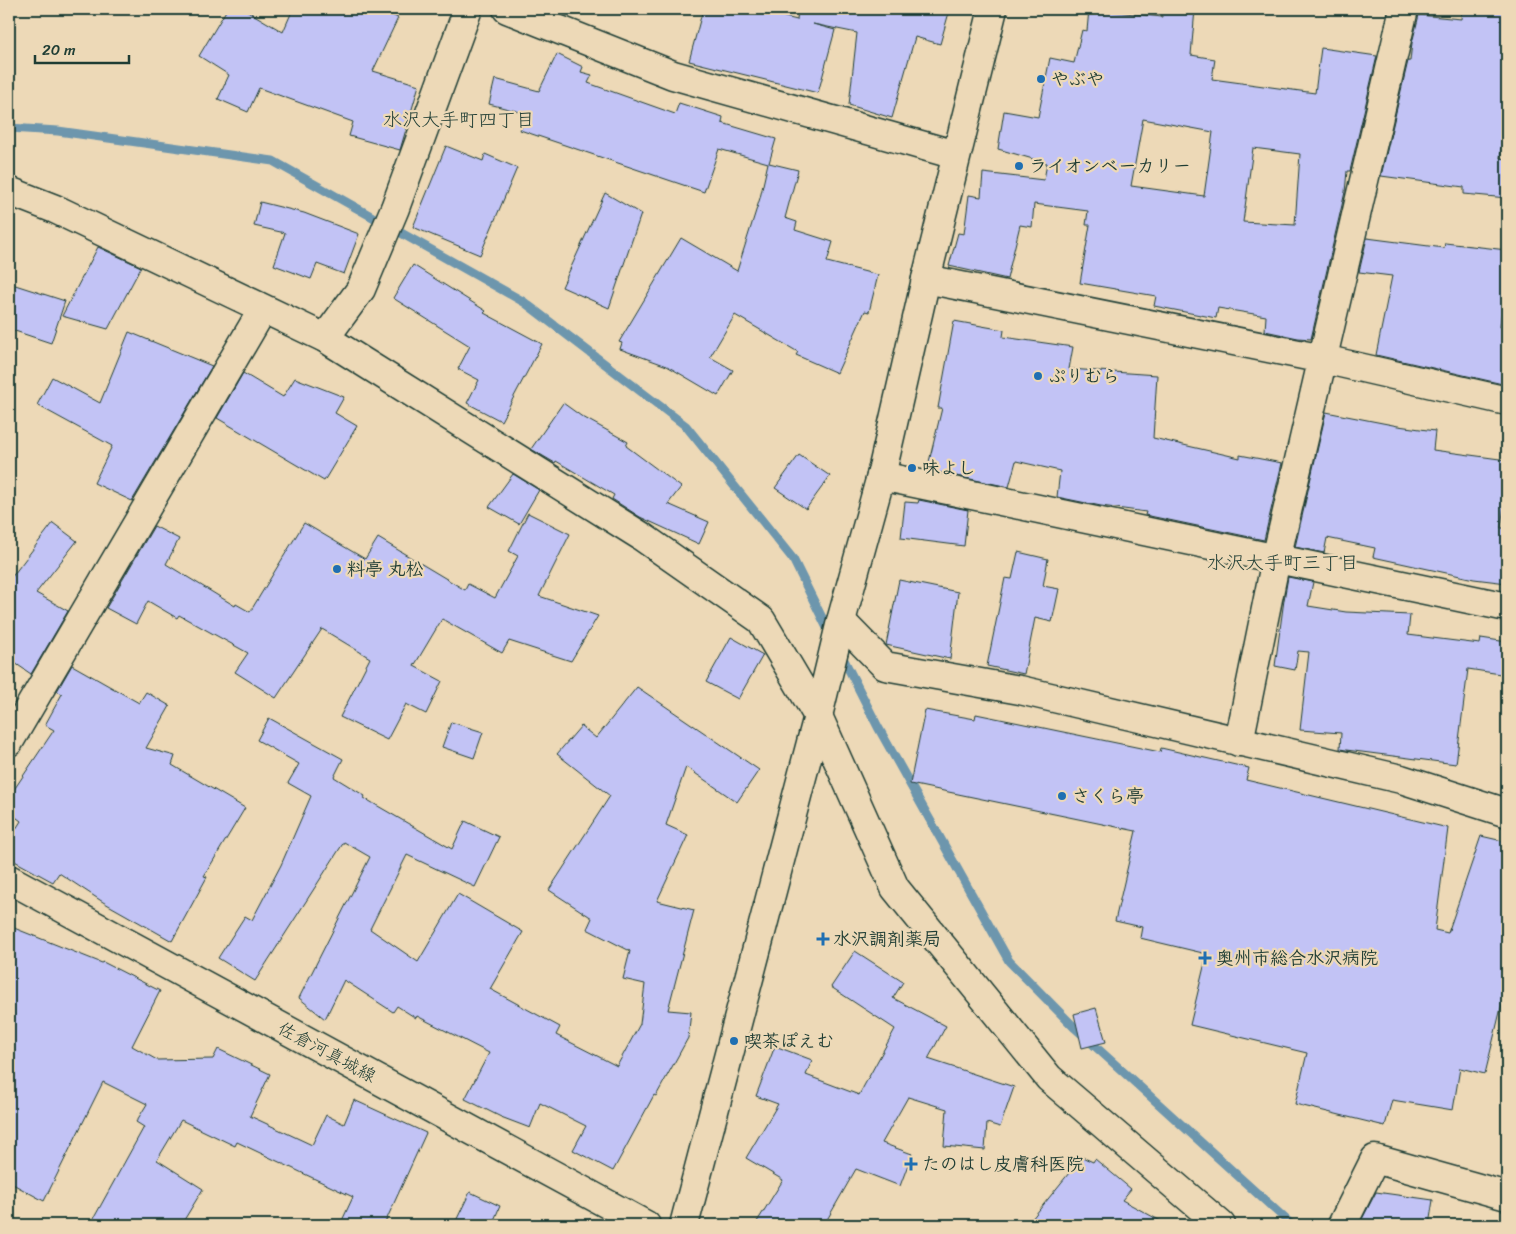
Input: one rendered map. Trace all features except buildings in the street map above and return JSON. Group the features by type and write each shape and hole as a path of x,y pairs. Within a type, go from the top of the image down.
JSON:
{"street":[{"path":"325,338 361,289 395,208 468,9"},
{"path":"507,9 673,75 956,155"},
{"path":"684,1225 818,716 841,621 881,476 926,279 993,9"},
{"path":"1239,742 1276,559 1404,9"},
{"path":"9,191 55,210 325,338 641,536 761,620 818,716 895,888 1049,1078 1221,1225"},
{"path":"926,279 1323,359 1507,401"},
{"path":"9,742 263,309"},
{"path":"881,476 1507,607"},
{"path":"841,621 885,666 1020,690 1400,779 1507,814"},
{"name":"佐倉河真城線","path":"9,879 646,1225"},
{"path":"1342,1225 1376,1158 1507,1195"}],"waterway":[{"path":"9,128 58,131 273,161 524,302 686,426 793,559 830,634"},
{"path":"840,652 878,727 1009,961 1075,1028 1292,1225"}],"place":[{"name":"やぶや","path":"1041,79"},
{"name":"ライオンベーカリー","path":"1019,166"},
{"name":"ぷりむら","path":"1038,376"},
{"name":"味よし","path":"912,468"},
{"name":"料亭 丸松","path":"337,569"},
{"name":"さくら亭","path":"1062,796"},
{"name":"水沢調剤薬局","path":"823,939"},
{"name":"奥州市総合水沢病院","path":"1205,958"},
{"name":"喫茶ぽえむ","path":"734,1041"},
{"name":"たのはし皮膚科医院","path":"911,1164"}],"district":[{"name":"水沢大手町四丁目","path":"459,119"},
{"name":"水沢大手町三丁目","path":"1283,562"}]}
